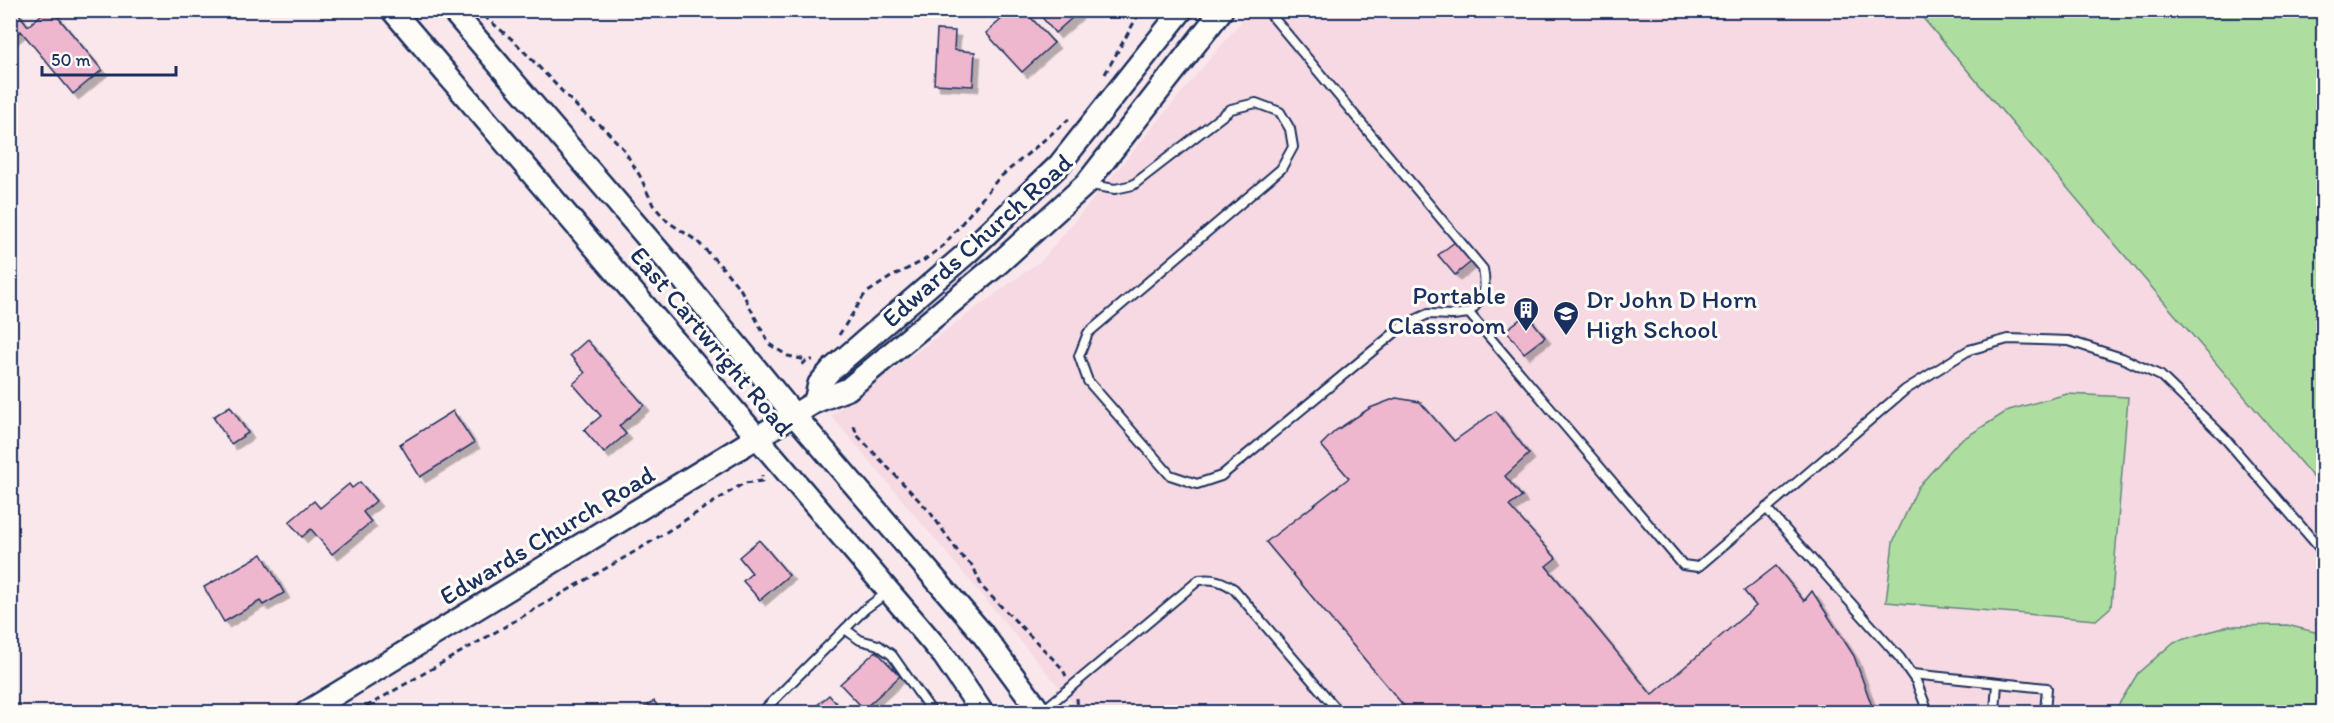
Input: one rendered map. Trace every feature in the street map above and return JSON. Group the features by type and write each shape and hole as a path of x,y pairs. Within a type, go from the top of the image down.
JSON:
{"main road":[{"name":"East Cartwright Road","path":"392,10 944,656 982,712"},
{"name":"East Cartwright Road","path":"452,10 981,632 1041,712"},
{"name":"Edwards Church Road","path":"815,402 819,384 831,370 967,253 1059,165 1182,10"},
{"name":"Edwards Church Road","path":"307,712 815,402 848,389 998,264 1086,184 1222,10"}],"lane":[{"path":"1086,184 1115,189 1134,185 1231,109 1256,103 1280,112 1290,129 1293,147 1281,169 1088,333 1079,356 1088,381 1170,475 1197,484 1221,476 1404,325 1428,314 1469,313 1482,300 1486,287 1483,268 1267,10"},
{"path":"1469,313 1683,565 1698,567 1905,390 1969,350 2008,339 2069,341 2122,358 2161,376 2223,436 2324,553"},
{"path":"1766,508 1900,658 1912,674 1928,712"},
{"path":"1041,712 1198,580 1211,578 1234,589 1339,712"},
{"path":"762,712 865,609 889,591"},
{"path":"845,629 860,640 878,645 892,655 932,712"},
{"path":"1912,674 2047,688 2045,712"},
{"path":"1995,712 1997,683"}],"path":[{"path":"1103,76 1141,10"},
{"path":"478,11 514,41 581,111 605,129 624,150 640,176 653,205 668,222 697,241 722,267 741,291 769,344 788,356 815,360"},
{"path":"835,340 865,294 891,276 923,261 944,245 998,179 1073,116"},
{"path":"802,364 807,360"},
{"path":"854,426 857,435 930,512 962,556 973,566 982,588 1062,668 1078,702 1078,712"},
{"path":"357,712 641,548 744,483 762,481 762,475"}],"shaded area":[{"name":"Dr John D Horn High School","path":"1250,11 1917,11 2323,489 2323,712 1080,712 831,415 1043,259"}],"green space":[{"path":"1917,11 2323,11 2323,489"},
{"path":"2067,394 2128,397 2111,607 2096,620 1886,602 1893,542 1918,487 1958,442 2009,410"},
{"path":"2287,625 2323,634 2323,712 2114,712 2138,673 2174,642 2229,626"}],"building":[{"path":"10,10 16,10 28,26 47,10 52,10 102,70 73,94 21,31 10,40"},
{"path":"1002,10 1024,10 1054,43 1022,72 986,33 1005,16"},
{"path":"1036,10 1081,10 1055,33"},
{"path":"937,30 955,31 954,50 975,52 973,86 934,84"},
{"name":"Portable Classroom","path":"1460,238 1476,258 1455,275 1438,255"},
{"name":"Portable Classroom","path":"1527,314 1545,337 1524,353 1506,330"},
{"path":"587,340 644,405 619,426 626,434 604,453 584,430 601,416 573,384 585,373 570,355"},
{"path":"1396,398 1420,402 1454,441 1496,411 1529,454 1505,476 1522,497 1509,506 1556,558 1546,566 1652,695 1756,606 1744,591 1776,566 1804,601 1812,591 1854,656 1874,712 1409,712 1266,542 1349,478 1321,445 1335,431 1370,408"},
{"path":"230,406 248,433 231,444 213,417"},
{"path":"453,411 474,443 420,477 400,444"},
{"path":"360,482 376,501 363,512 371,522 332,554 311,529 302,537 289,522 314,501 320,508 349,484 352,488"},
{"path":"759,540 789,575 760,600 743,581 752,573 739,557"},
{"path":"262,554 284,593 263,605 260,601 224,622 204,587"},
{"path":"876,651 900,676 864,709 840,684"},
{"path":"829,695 844,712 809,712"},
{"path":"654,701 662,712 638,712"}],"place":[{"name":"Portable Classroom","path":"1526,333"},
{"name":"Dr John D Horn High School","path":"1566,337"}]}
